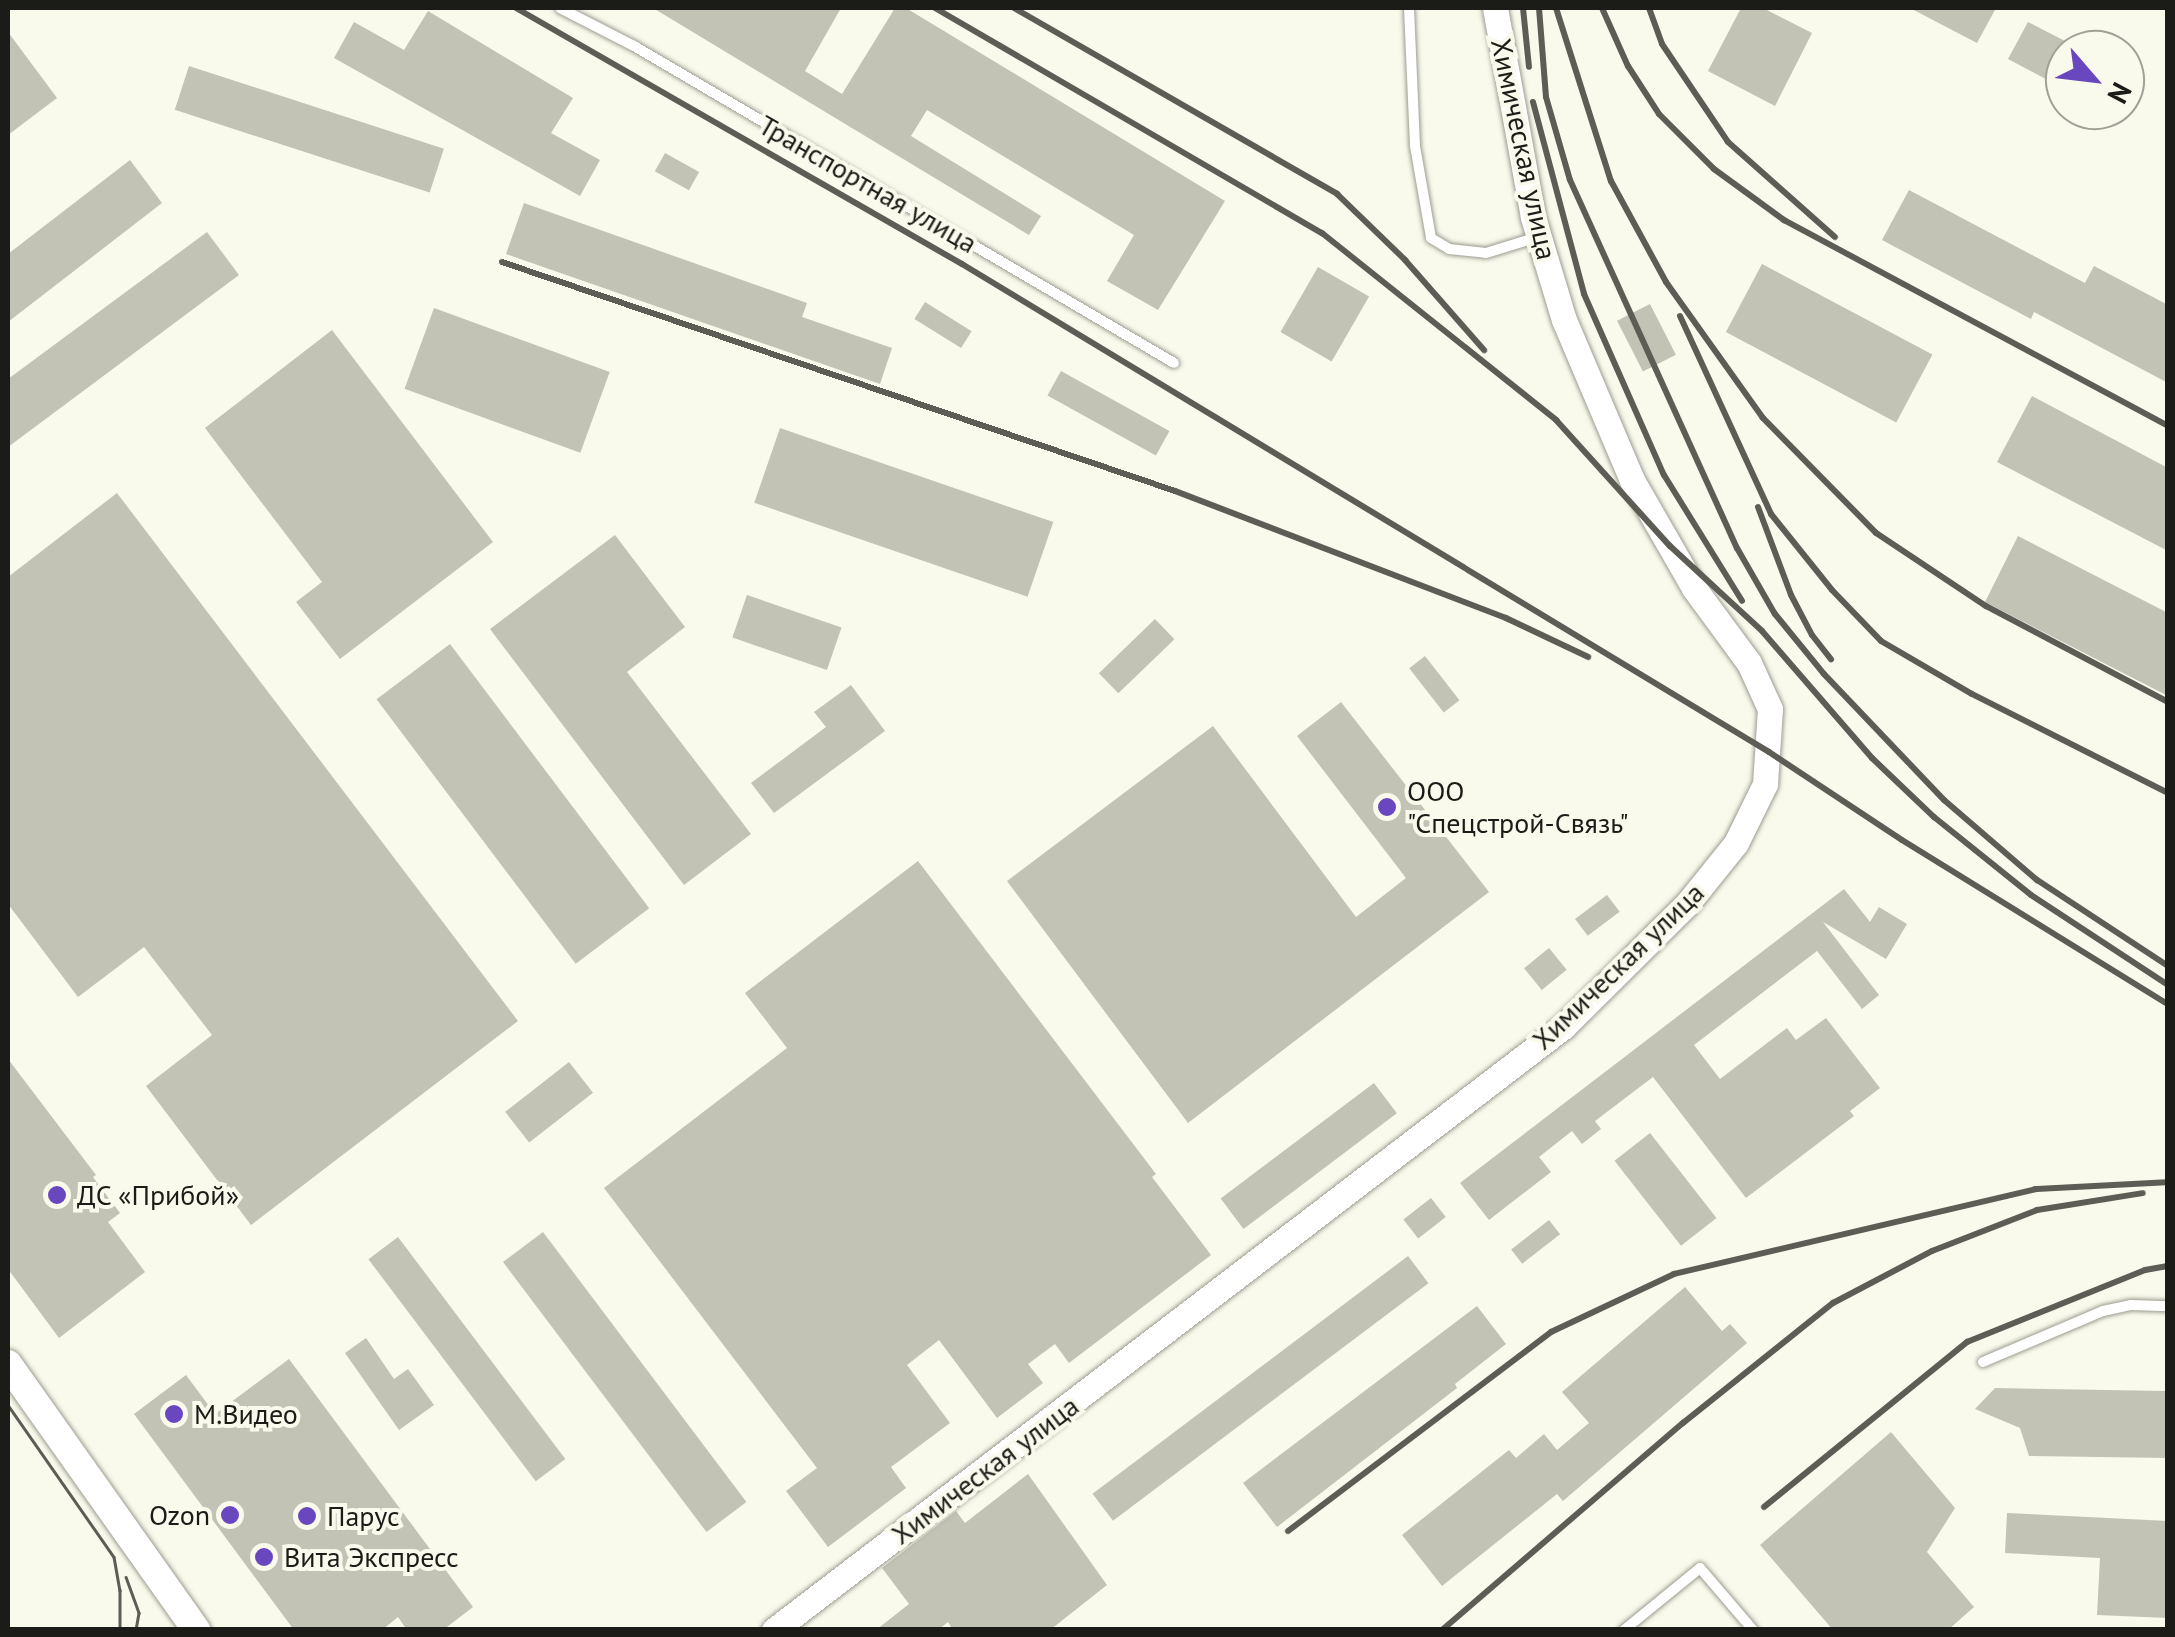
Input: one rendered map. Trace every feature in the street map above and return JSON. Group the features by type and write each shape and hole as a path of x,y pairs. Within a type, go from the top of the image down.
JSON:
{"main road":[{"path":"8,1364 196,1630"}],"street":[{"name":"Химическая улица","path":"774,1630 1563,1027 1687,904 1736,842 1765,784 1770,710 1750,662 1694,588 1632,480 1564,320 1539,237 1505,79 1495,8"}],"lane":[{"name":"Транспортная улица","path":"560,8 634,46 1174,362"},
{"path":"1409,8 1415,146 1423,209 1432,238 1449,248 1486,252 1539,237"},
{"path":"1983,1362 2104,1310 2131,1304 2168,1306"},
{"path":"1624,1630 1700,1568 1753,1630"}],"building":[{"path":"653,8 841,8 805,71 842,94 895,8 906,8 1225,201 1158,310 1107,281 1134,235 927,110 911,136 1041,216 1029,235"},
{"path":"1741,8 1763,8 1812,33 1775,106 1708,71"},
{"path":"1910,8 1996,8 1977,43"},
{"path":"428,11 573,98 551,133 600,160 580,196 334,58 354,22 404,50"},
{"path":"2028,22 2045,31 2045,78 2008,59"},
{"path":"8,32 57,98 8,135"},
{"path":"189,66 444,149 430,193 175,110"},
{"path":"665,153 699,172 689,190 655,171"},
{"path":"130,160 162,203 8,322 8,254"},
{"path":"1909,190 2085,283 2094,266 2168,305 2168,383 2034,312 2031,319 1882,240"},
{"path":"524,203 807,303 802,317 892,348 880,384 506,254"},
{"path":"207,232 239,275 8,447 8,379"},
{"path":"1762,264 1932,355 1896,423 1726,332"},
{"path":"1318,267 1369,296 1332,361 1280,332"},
{"path":"925,302 972,331 961,348 914,319"},
{"path":"1650,304 1676,355 1643,372 1617,321"},
{"path":"434,308 610,372 580,453 405,389"},
{"path":"332,330 493,542 340,659 296,602 322,582 205,428"},
{"path":"1061,371 1169,431 1156,456 1047,395"},
{"path":"2032,396 2168,468 2168,551 1997,462"},
{"path":"780,428 1053,522 1028,597 754,503"},
{"path":"117,493 518,1021 251,1225 146,1086 212,1035 144,947 78,997 8,904 8,577"},
{"path":"615,535 685,627 627,672 751,834 684,885 490,629"},
{"path":"2018,536 2168,613 2168,696 1985,602"},
{"path":"747,595 842,628 827,670 732,638"},
{"path":"1155,619 1174,639 1118,693 1099,673"},
{"path":"450,644 649,908 576,964 377,699"},
{"path":"1425,656 1459,700 1444,712 1409,668"},
{"path":"851,685 885,731 774,813 751,783 826,727 814,712"},
{"path":"1341,702 1489,892 1188,1123 1007,881 1213,726 1356,917 1406,878 1297,736"},
{"path":"918,861 1156,1174 1152,1177 1211,1255 1069,1363 1055,1344 1028,1364 1043,1383 997,1418 939,1340 907,1365 950,1423 891,1467 906,1488 828,1547 786,1491 817,1468 604,1188 787,1048 745,993"},
{"path":"1844,889 1870,922 1879,907 1907,924 1886,959 1823,922 1879,995 1862,1009 1817,951 1694,1045 1720,1079 1787,1028 1796,1040 1826,1018 1880,1088 1850,1111 1854,1116 1746,1198 1653,1077 1595,1121 1601,1129 1582,1144 1572,1131 1539,1157 1551,1172 1489,1220 1460,1183"},
{"path":"1607,895 1620,912 1588,936 1575,919"},
{"path":"1549,948 1567,970 1542,990 1524,968"},
{"name":"ДC «Прибой»","path":"8,1059 96,1175 93,1177 120,1213 108,1222 145,1272 59,1338 8,1269"},
{"path":"569,1062 593,1093 529,1143 505,1112"},
{"path":"1374,1083 1397,1113 1244,1229 1221,1199"},
{"path":"1650,1133 1716,1218 1681,1246 1615,1161"},
{"path":"1431,1198 1446,1217 1418,1238 1403,1220"},
{"path":"1549,1220 1560,1234 1522,1264 1511,1250"},
{"path":"543,1232 746,1502 706,1532 503,1262"},
{"path":"398,1237 565,1459 536,1481 368,1259"},
{"path":"1408,1256 1428,1283 1113,1521 1093,1494"},
{"path":"1685,1287 1722,1331 1730,1324 1747,1343 1563,1501 1557,1494 1442,1586 1402,1535 1509,1450 1516,1458 1544,1434 1557,1450 1589,1423 1562,1392"},
{"path":"1477,1306 1506,1344 1455,1384 1457,1388 1277,1527 1243,1483"},
{"path":"366,1338 394,1379 408,1369 434,1405 399,1430 345,1353"},
{"name":"Парус","path":"289,1359 473,1607 443,1630 407,1630 398,1617 382,1630 294,1630 134,1414 186,1375 215,1414"},
{"path":"1995,1388 2165,1391 2168,1458 2029,1456 2020,1428 1975,1409"},
{"path":"1891,1432 1955,1508 1927,1552 1974,1607 1948,1630 1833,1630 1760,1545"},
{"path":"1028,1474 1107,1585 1050,1630 953,1630 948,1622 938,1630 876,1630 909,1604 882,1568 956,1511 965,1523"},
{"path":"2007,1513 2168,1521 2168,1618 2097,1615 2100,1558 2005,1553"}],"tram line":[{"path":"8,1405 114,1557 120,1590 120,1630"},
{"path":"126,1577 139,1613 136,1630"}],"railway":[{"path":"516,8 962,264 1769,752 1902,840 2168,1004"},
{"path":"935,8 1322,233 1556,420 1670,546 1762,631 1872,758 1934,817 2031,895 2168,985"},
{"path":"1014,8 1337,194 1405,260 1484,350"},
{"path":"1523,8 1529,67"},
{"path":"1539,8 1546,97 1570,180 1737,548 1775,614 1824,674 1944,800 2037,880 2168,966"},
{"path":"1556,8 1611,181 1666,282 1763,418 1876,533 1986,606 2168,702"},
{"path":"1602,8 1628,66 1659,114 1714,169 1784,220 2168,426"},
{"path":"1649,8 1662,44 1728,142 1835,237"},
{"path":"1533,102 1584,294 1664,475 1742,601"},
{"path":"502,262 1175,491 1506,618 1588,657"},
{"path":"1680,316 1771,514 1832,590 1881,641 1972,694 2168,793"},
{"path":"1758,507 1791,595 1812,635 1831,659"},
{"path":"1288,1531 1551,1332 1674,1274 2035,1189 2168,1182"},
{"path":"1442,1630 1683,1423 1833,1303 1932,1251 2037,1210 2143,1193"},
{"path":"1764,1507 1967,1342 2145,1270 2168,1266"}],"place":[{"name":"ООО \"Спецстрой-Связь\"","path":"1387,807"},
{"name":"ДC «Прибой»","path":"57,1195"},
{"name":"М.Видео","path":"174,1414"},
{"name":"Ozon","path":"230,1515"},
{"name":"Парус","path":"307,1516"},
{"name":"Вита Экспресс","path":"264,1557"}]}
